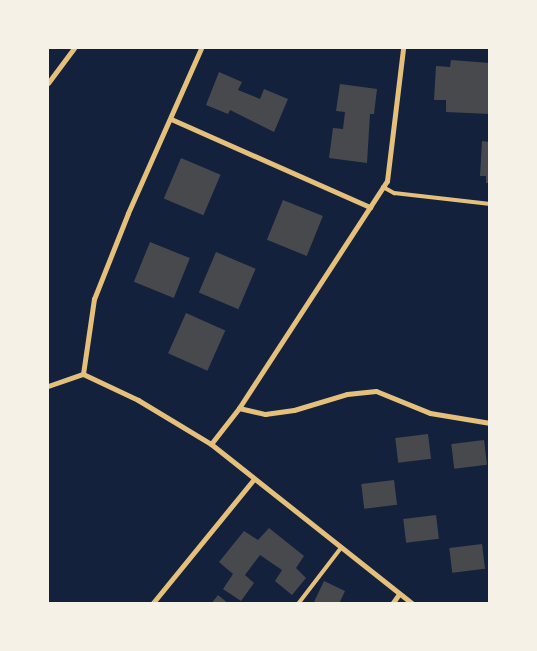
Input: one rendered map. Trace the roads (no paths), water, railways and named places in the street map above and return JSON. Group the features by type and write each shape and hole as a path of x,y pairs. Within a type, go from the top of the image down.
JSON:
{"street":[{"path":"48,83 74,48"},
{"path":"82,374 94,299 128,213 201,48"},
{"path":"211,444 239,408 387,181 403,48"},
{"path":"171,119 370,206"},
{"path":"48,386 82,374 138,400 211,444 340,549 413,604"},
{"path":"239,408 265,414 294,410 347,394 376,391 430,413 490,423"},
{"path":"152,604 253,480"},
{"path":"392,604 399,594"}],"lane":[{"path":"383,187 394,193 490,204"},
{"path":"298,604 340,549"}]}
